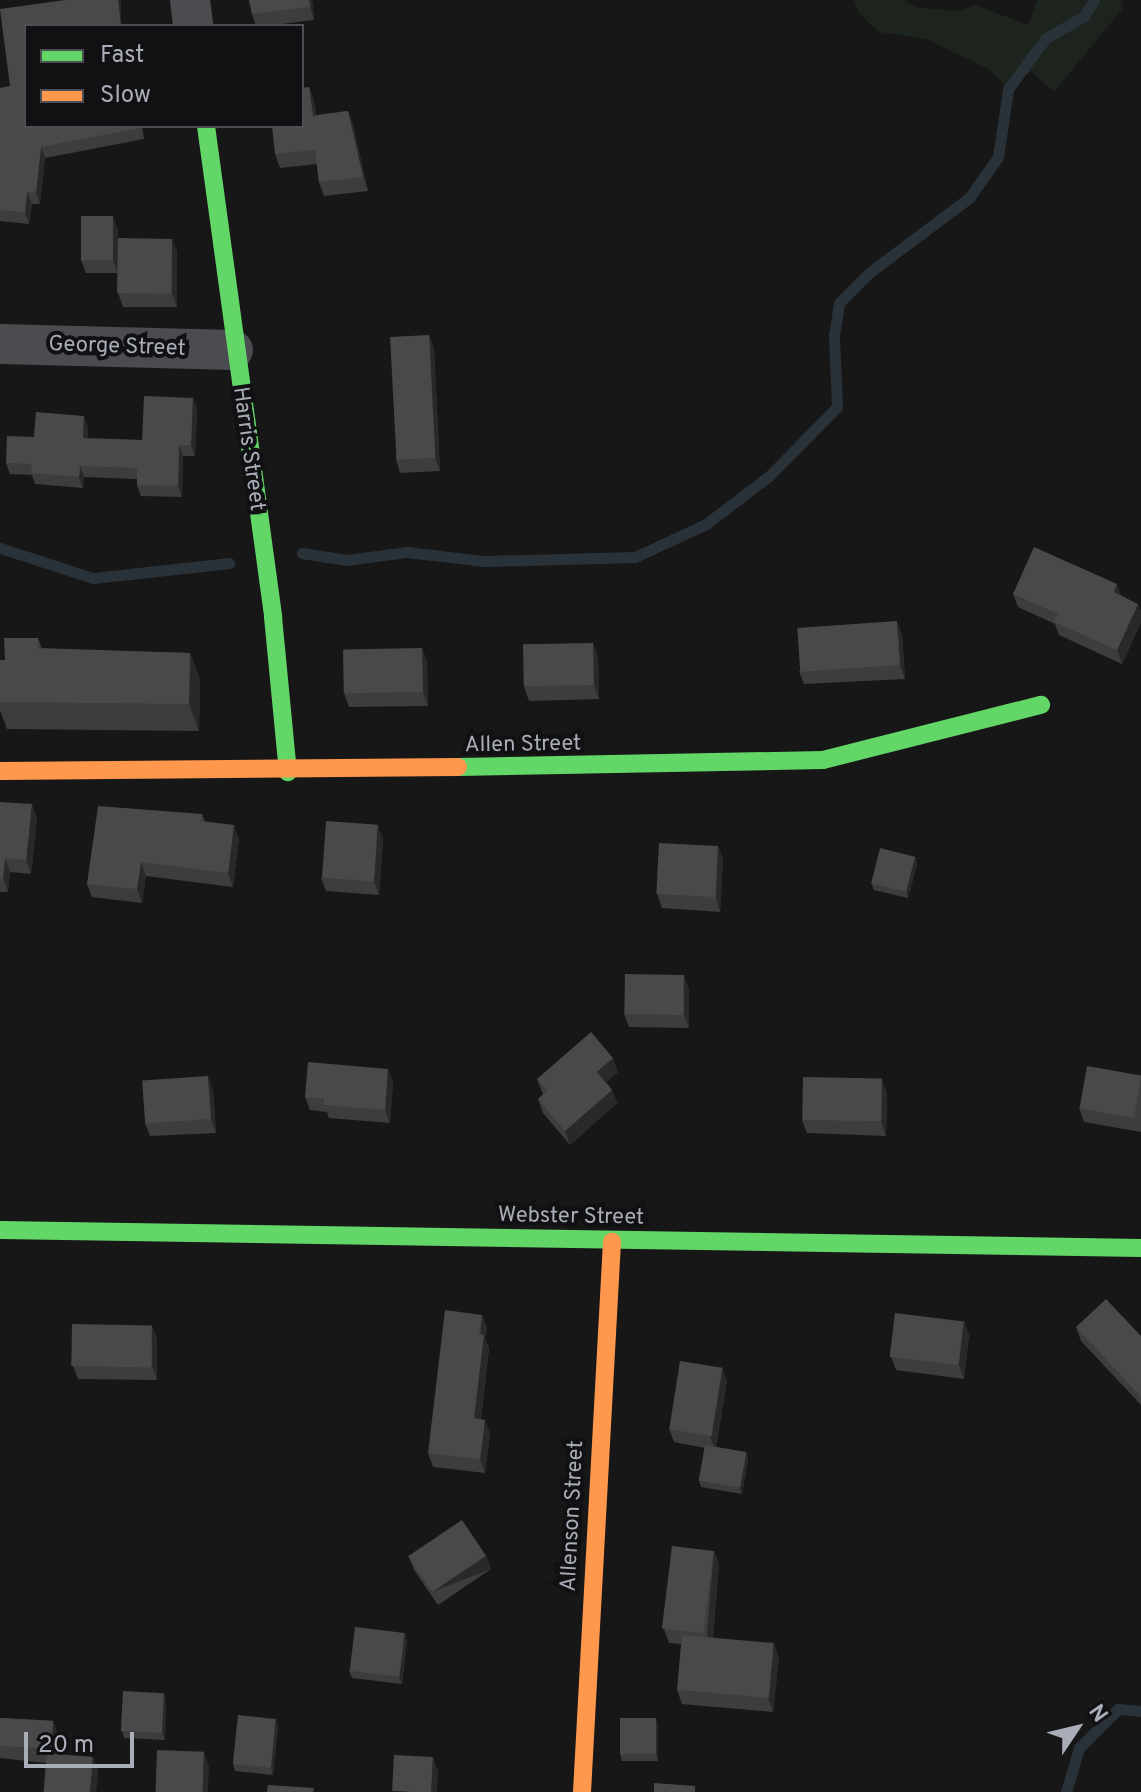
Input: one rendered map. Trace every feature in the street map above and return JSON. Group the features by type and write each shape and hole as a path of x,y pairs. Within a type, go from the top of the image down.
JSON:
{"street":[{"path":"190,0 193,24"},
{"name":"Harris Street","path":"206,128 233,350 273,617 288,772"},
{"name":"George Street","path":"0,344 233,350"},
{"name":"Allen Street","path":"0,771 288,772 823,760 1041,705"},
{"name":"Webster Street","path":"0,1230 1141,1248"},
{"name":"Allenson Street","path":"582,1792 612,1242"}],"shaded area":[{"path":"854,0 905,0 915,7 956,11 976,5 1028,25 1037,0 1121,0 1123,8 1054,92 1031,71 1008,89 989,69 926,39 879,32 858,12"}],"building":[{"path":"65,0 118,0 121,24 24,24 24,128 140,128 41,147 36,193 27,192 25,212 0,210 0,88 10,86 0,9"},
{"path":"249,0 309,0 310,7 252,14"},
{"path":"309,87 313,116 348,111 363,177 319,182 315,150 275,154 272,128 304,128 304,88"},
{"path":"81,216 113,216 113,260 81,260"},
{"path":"118,238 172,239 171,294 117,293"},
{"path":"429,335 435,458 396,460 390,337"},
{"path":"144,396 193,398 191,445 179,445 178,486 137,485 137,468 80,466 79,477 31,473 32,464 6,463 7,436 34,437 36,412 84,416 83,438 142,440"},
{"path":"1034,547 1117,584 1114,592 1138,604 1117,650 1054,622 1058,614 1013,594"},
{"path":"897,621 900,665 800,672 797,628"},
{"path":"4,638 38,638 38,648 190,653 189,704 0,702 0,660 5,660"},
{"path":"593,643 594,685 524,686 523,644"},
{"path":"422,648 423,692 344,693 343,649"},
{"path":"0,802 32,804 26,860 5,858 3,879 0,879"},
{"path":"98,806 202,814 201,821 234,825 228,873 141,862 137,889 87,884"},
{"path":"326,821 378,825 374,881 322,878"},
{"path":"659,843 718,846 715,897 656,894"},
{"path":"880,848 915,857 906,892 871,883"},
{"path":"625,974 684,975 683,1015 624,1014"},
{"path":"591,1032 613,1058 597,1072 612,1090 565,1131 538,1099 547,1091 537,1079"},
{"path":"308,1062 388,1069 385,1110 324,1105 324,1099 305,1097"},
{"path":"1087,1066 1141,1076 1134,1118 1080,1108"},
{"path":"208,1076 211,1119 145,1123 142,1081"},
{"path":"803,1077 882,1078 881,1121 802,1120"},
{"path":"1106,1299 1141,1336 1141,1397 1076,1327"},
{"path":"445,1310 482,1315 479,1334 484,1335 474,1418 485,1420 480,1459 428,1453"},
{"path":"895,1313 963,1321 958,1365 890,1357"},
{"path":"72,1324 152,1325 151,1367 71,1366"},
{"path":"680,1361 722,1368 712,1436 669,1429"},
{"path":"705,1445 746,1452 740,1488 699,1480"},
{"path":"462,1520 486,1556 432,1592 408,1556"},
{"path":"672,1546 714,1551 704,1633 662,1628"},
{"path":"355,1627 405,1633 399,1677 350,1671"},
{"path":"682,1635 774,1643 769,1698 677,1690"},
{"path":"123,1691 164,1693 162,1733 121,1731"},
{"path":"238,1715 276,1719 271,1768 233,1764"},
{"path":"0,1718 53,1721 51,1749 0,1746"},
{"path":"620,1718 656,1718 656,1754 620,1754"},
{"path":"157,1750 204,1752 203,1792 156,1792"},
{"path":"47,1753 93,1757 90,1792 44,1792"},
{"path":"394,1755 433,1757 431,1792 392,1791"},
{"path":"654,1783 695,1786 695,1792 654,1792"},
{"path":"268,1785 314,1788 313,1792 267,1792"}],"waterway":[{"path":"302,553 346,560 407,552 484,561 635,557 706,524 769,476 837,407 834,335 839,303 870,272 969,198 998,157 1008,89 1045,39 1084,16 1094,0"},
{"path":"0,548 93,578 229,563"},
{"path":"1066,1792 1079,1748 1118,1709 1141,1711"}],"traffic: fast":[{"path":"206,128 273,617 288,772"},
{"path":"458,767 823,760 1041,705"},
{"path":"0,1230 1141,1248"}],"traffic: slow":[{"path":"0,771 458,767"},
{"path":"582,1792 612,1242"}]}
